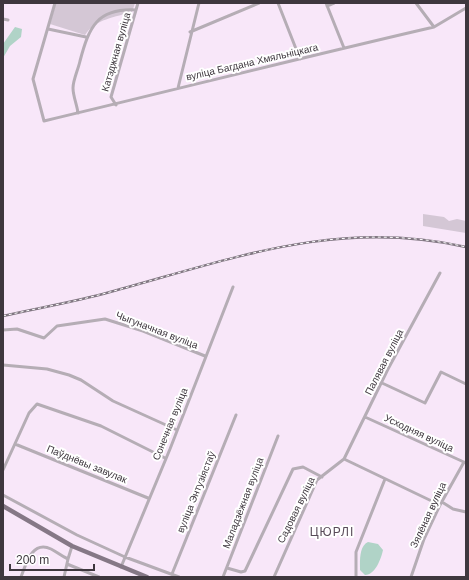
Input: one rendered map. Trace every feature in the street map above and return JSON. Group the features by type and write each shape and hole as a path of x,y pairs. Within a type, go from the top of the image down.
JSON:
{"main road":[{"path":"3,506 72,546 146,577"}],"street":[{"path":"55,3 48,29 86,37"},
{"name":"Катэджная вуліца","path":"116,105 111,97 138,3"},
{"path":"178,88 190,32 199,3"},
{"path":"190,32 259,3"},
{"path":"278,3 300,59"},
{"path":"334,3 327,4 344,48"},
{"path":"416,3 434,27"},
{"name":"вуліца Багдана Хмяльніцкага","path":"48,29 33,79 44,121 116,105 178,88 434,27 466,8"},
{"path":"78,113 73,86 86,37 101,18 114,11 136,10"},
{"path":"3,19 8,20"},
{"name":"Палявая вуліца","path":"344,459 440,273"},
{"name":"Сонечная вуліца","path":"121,566 164,458 177,430 233,287"},
{"name":"Чыгуначная вуліца","path":"3,330 17,329 44,338 57,326 105,319 143,331 205,356"},
{"path":"3,365 47,369 69,374 118,404 177,430"},
{"path":"382,383 425,403 441,372 465,382"},
{"path":"3,470 17,445 34,406 37,404 90,422 164,458"},
{"name":"вуліца Энтузіястаў","path":"172,574 236,415"},
{"name":"Усходняя вуліца","path":"365,417 465,463"},
{"name":"Маладзёжная вуліца","path":"223,577 278,436"},
{"name":"Паўднёвы завулак","path":"17,445 148,498"},
{"path":"344,459 453,509 466,512"},
{"name":"Садовая вуліца","path":"274,577 317,480 344,459"},
{"name":"Зялёная вуліца","path":"411,577 424,539 441,503 465,463"},
{"path":"227,568 241,572 245,571 292,470 300,467 322,477"},
{"path":"356,577 356,552 385,479"},
{"path":"3,495 55,524 124,557 179,577"},
{"path":"64,577 72,546"},
{"path":"20,577 35,549 42,547 50,549 68,559"},
{"path":"67,564 99,577"}],"shaded area":[{"path":"56,3 135,3 132,12 100,22 94,25 85,35 50,24"},
{"path":"15,27 22,29 21,37 10,46 3,58 3,44"},
{"path":"423,214 444,217 449,221 457,219 466,221 466,233 423,226"},
{"path":"368,542 378,544 383,550 375,569 369,574 365,575 360,570 360,558 363,547"}],"railway":[{"path":"3,316 97,296 199,267 285,246 329,240 373,237 419,239 466,247"}],"district":[{"name":"ЦЮРЛІ","path":"332,532"}]}
